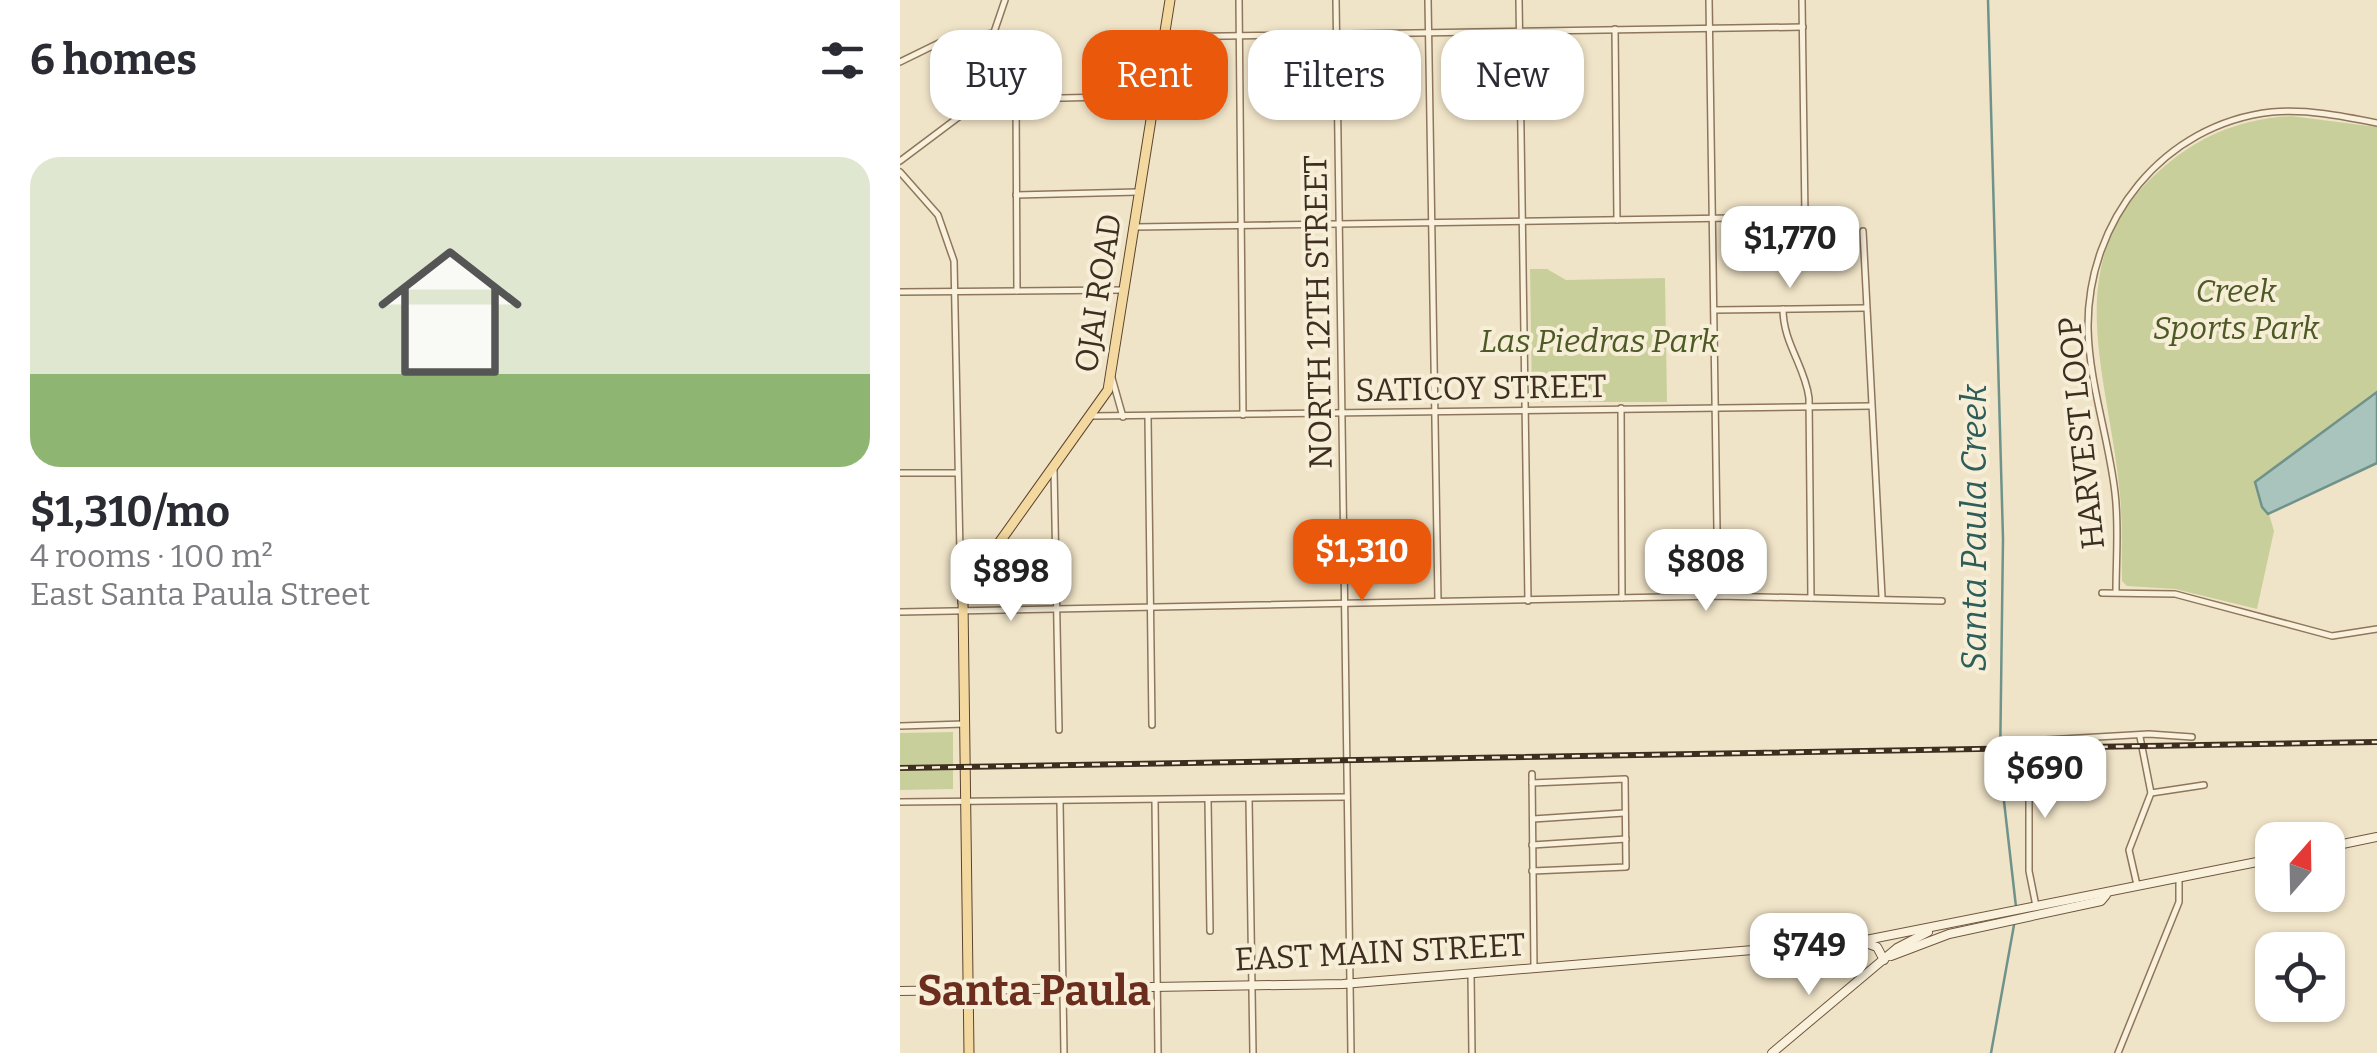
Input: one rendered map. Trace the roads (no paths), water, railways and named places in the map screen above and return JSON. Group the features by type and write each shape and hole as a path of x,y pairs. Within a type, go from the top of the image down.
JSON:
{"main road":[{"name":"OJAI ROAD","path":"1165,30 1170,0"},
{"name":"OJAI ROAD","path":"962,610 966,591 978,572 1092,416 1112,378 1150,120"},
{"path":"960,558 967,570 978,572"},
{"path":"962,610 969,1053"}],"street":[{"path":"995,30 1005,0"},
{"path":"1239,0 1243,414"},
{"name":"NORTH 12TH STREET","path":"1336,0 1336,30"},
{"path":"1428,0 1438,602"},
{"path":"1519,0 1520,30"},
{"path":"1709,0 1718,596"},
{"path":"1134,227 1805,218 1802,0"},
{"path":"1568,30 1803,27"},
{"path":"1616,29 1617,220"},
{"path":"1421,32 1441,32"},
{"path":"1228,36 1248,36"},
{"path":"900,62 930,48"},
{"path":"1017,291 1016,99 1082,98"},
{"name":"HARVEST LOOP","path":"2116,592 2116,496 2088,332 2096,263 2116,216 2160,160 2226,123 2284,111 2377,122"},
{"path":"900,161 955,120"},
{"name":"NORTH 12TH STREET","path":"1337,120 1351,1053"},
{"path":"1521,120 1528,601"},
{"path":"900,172 922,192 944,226 954,260 962,610"},
{"path":"1016,195 1140,192"},
{"path":"1864,231 1882,597"},
{"path":"900,292 1126,290"},
{"path":"1714,310 1866,308"},
{"path":"1783,309 1786,342 1807,384 1811,598"},
{"path":"1112,378 1123,417"},
{"name":"SATICOY STREET","path":"1092,416 1870,406"},
{"path":"1621,408 1622,598"},
{"path":"1148,417 1152,725"},
{"path":"1054,466 1059,730"},
{"path":"900,473 958,473"},
{"path":"2102,592 2175,594 2332,636 2377,628"},
{"path":"900,612 1718,596 1882,597 1889,603 1942,601"},
{"path":"900,726 964,724"},
{"path":"2138,888 2129,850 2151,793 2140,736"},
{"path":"2032,910 2030,741 2192,737"},
{"path":"1532,774 1534,969"},
{"path":"1532,783 1624,779 1626,814 1626,867 1532,871"},
{"path":"2151,793 2204,785"},
{"path":"900,802 1347,797"},
{"path":"1249,799 1253,1053"},
{"path":"1208,800 1210,932"},
{"path":"1154,801 1158,1053"},
{"path":"1060,802 1064,1053"},
{"path":"1532,819 1626,814"},
{"path":"2345,843 2377,836"},
{"path":"1532,846 1626,839"},
{"path":"1772,1053 1886,958 1923,934 2098,892 2106,895 2255,863"},
{"path":"2118,1053 2179,902 2179,879"},
{"name":"EAST MAIN STREET","path":"900,991 1350,983 1862,942 1903,932 1987,921"},
{"path":"1862,942 1877,948 1886,958"},
{"path":"1470,974 1472,1053"}],"water":[{"path":"2377,392 2377,463 2268,514 2255,482"}],"waterway":[{"name":"Santa Paula Creek","path":"1988,0 2003,539 2000,766 2016,907"},
{"name":"Santa Paula Creek","path":"1991,1053 2014,925"}],"railway":[{"path":"900,768 2377,742"}],"district":[{"name":"Santa Paula","path":"1034,991"}],"park label":[{"name":"Creek Sports Park","path":"2236,310"},
{"name":"Las Piedras Park","path":"1599,341"}]}
